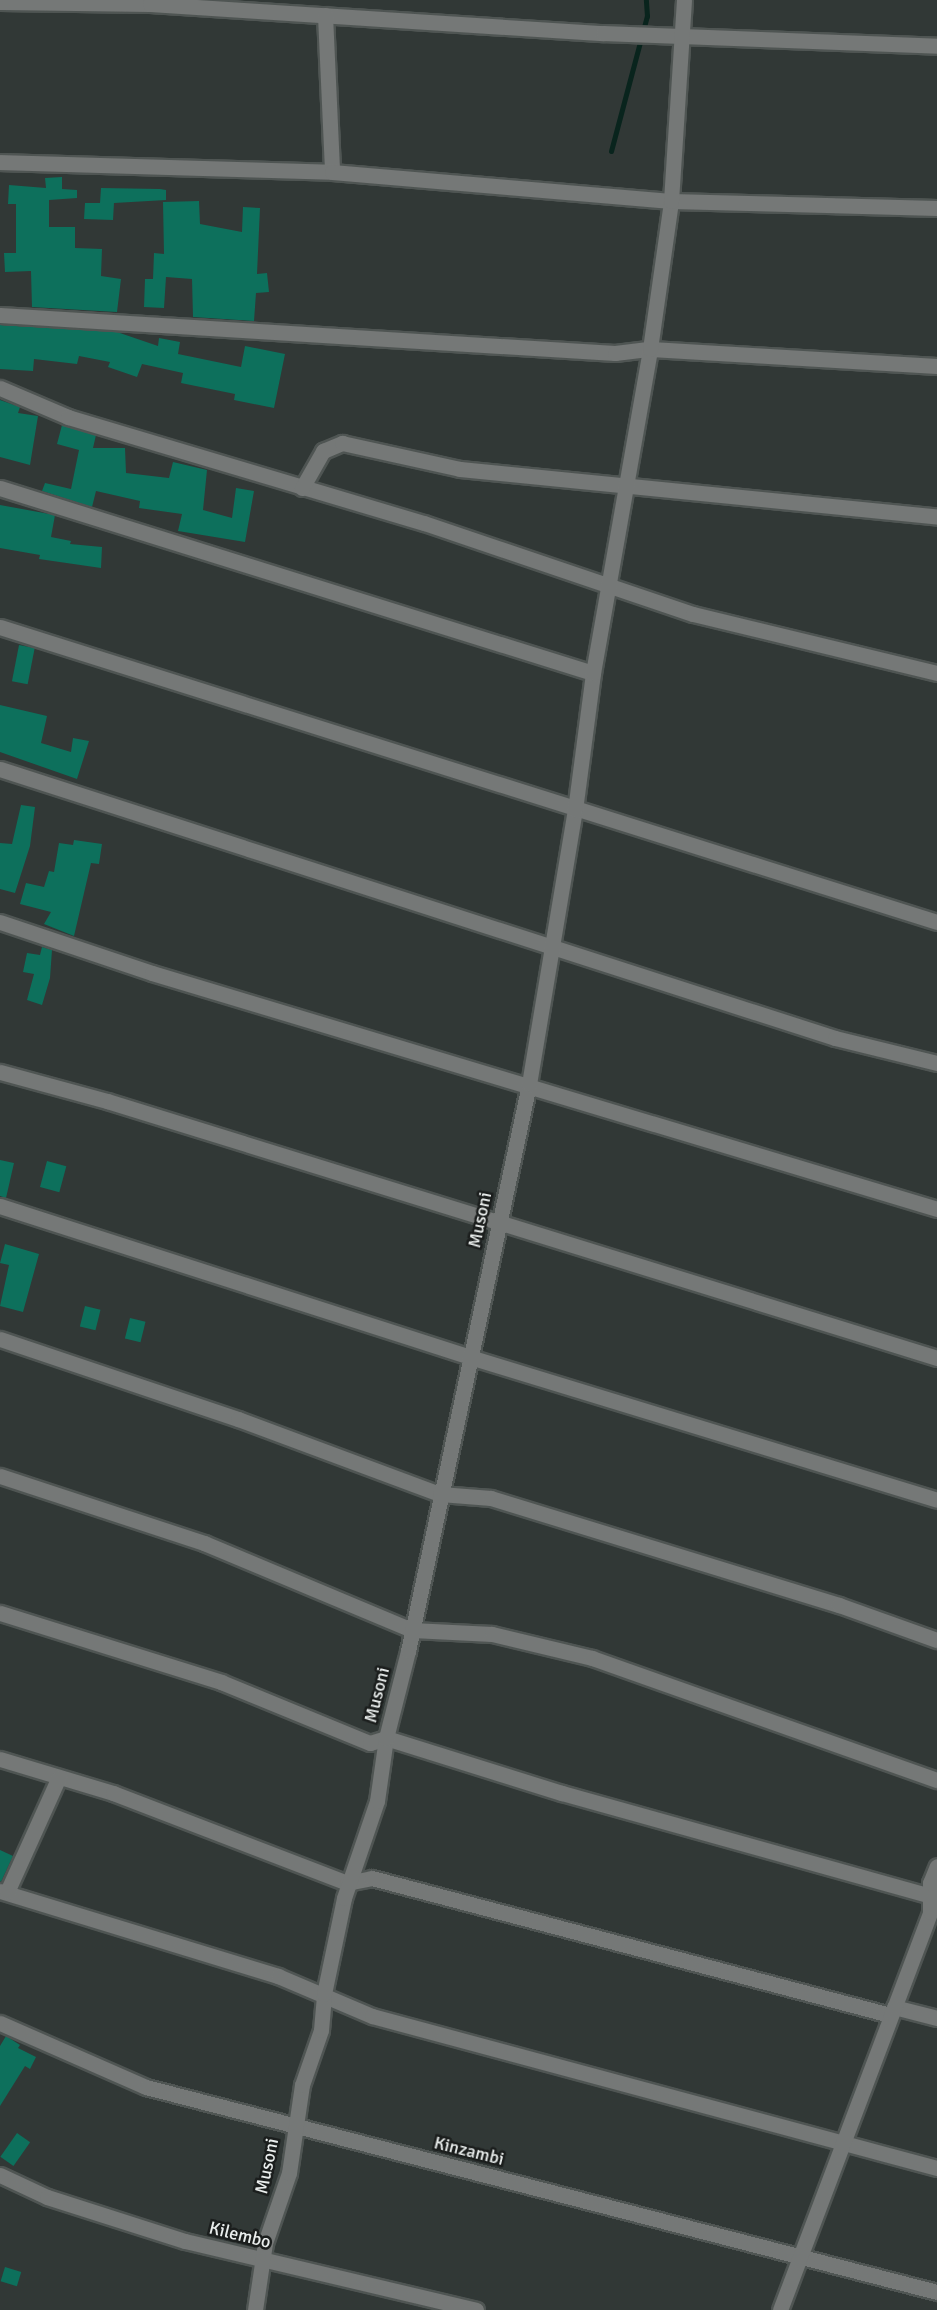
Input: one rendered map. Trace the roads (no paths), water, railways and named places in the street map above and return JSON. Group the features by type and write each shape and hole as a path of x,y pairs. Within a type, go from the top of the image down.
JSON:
{"street":[{"name":"Musoni","path":"255,2310 265,2243 289,2173 302,2085 321,2030 324,1994 347,1883 377,1801 386,1737 412,1630 529,1084 575,810 593,673 650,349 671,201 684,36 684,0"},
{"path":"0,2 149,2 325,15 684,36 937,46"},
{"path":"325,15 332,172"},
{"path":"0,162 332,172 671,201 937,208"},
{"path":"0,315 603,353 650,349 937,366"},
{"path":"0,388 68,417 424,523 693,614 937,673"},
{"path":"302,488 323,451 342,443 460,469 937,517"},
{"path":"0,488 229,556 593,673"},
{"path":"0,627 575,810 937,922"},
{"path":"0,769 836,1038 937,1063"},
{"path":"0,922 152,973 529,1084 694,1138 937,1209"},
{"path":"0,1072 500,1221 937,1358"},
{"path":"0,1206 470,1358 937,1500"},
{"path":"0,1339 217,1412 440,1494 491,1498 839,1605 937,1640"},
{"path":"0,1476 204,1543 412,1630 492,1634 592,1658 937,1780"},
{"path":"0,1613 220,1682 370,1743 386,1737 562,1793 934,1898"},
{"path":"0,1760 113,1793 347,1883 372,1878 892,2011 937,2018"},
{"path":"59,1777 4,1891 278,1976 372,2016 843,2145 937,2168"},
{"path":"780,2310 930,1912 934,1898 930,1884 937,1866"},
{"name":"Kinzambi","path":"0,2023 146,2087 802,2255 937,2292"},
{"name":"Kilembo","path":"0,2175 47,2197 263,2262 476,2310"}],"waterway":[{"path":"611,151 647,16 646,0"}]}
